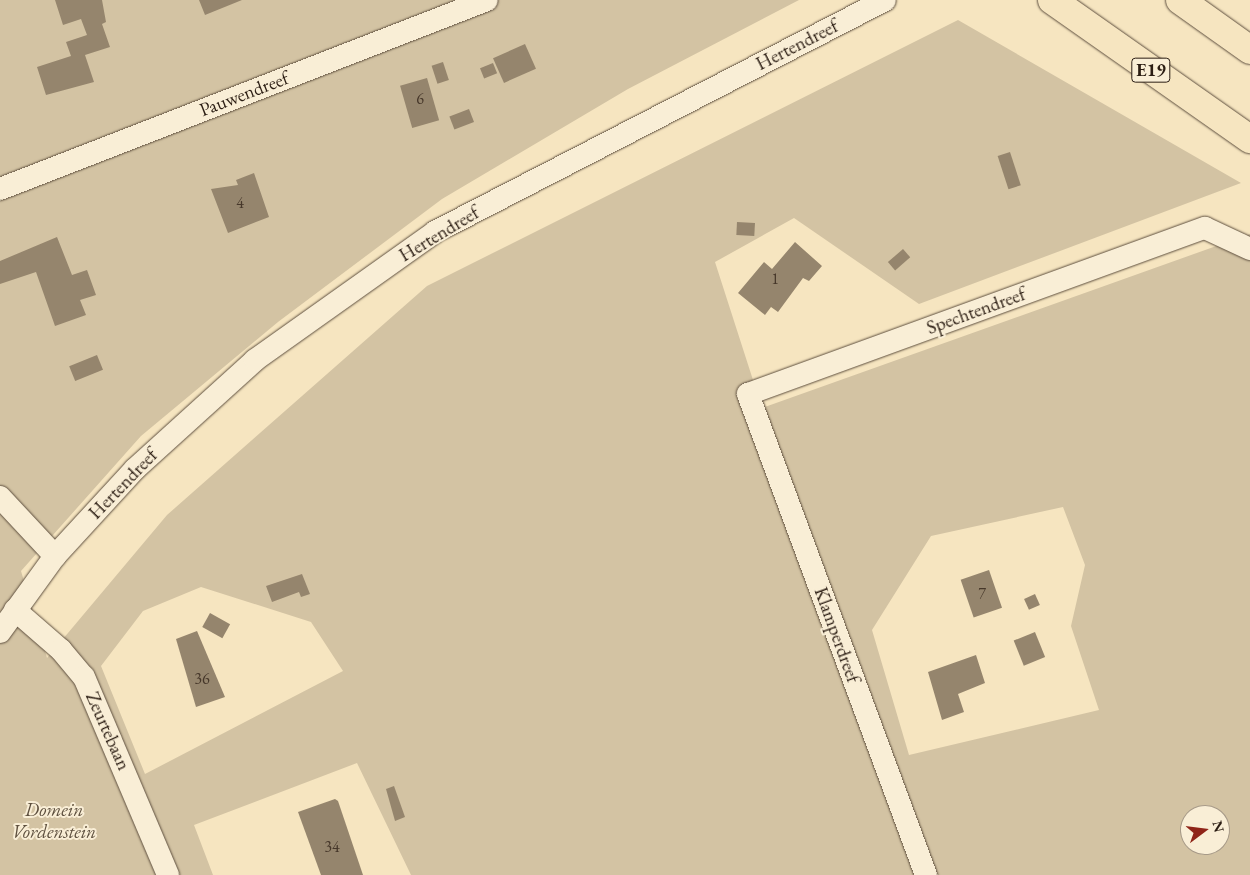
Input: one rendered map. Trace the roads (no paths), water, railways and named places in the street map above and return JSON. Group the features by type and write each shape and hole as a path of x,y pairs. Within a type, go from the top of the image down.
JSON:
{"highway":[{"name":"E19","path":"1052,0 1250,139"},
{"path":"1180,0 1250,50"}],"street":[{"name":"Pauwendreef","path":"0,189 487,0"},
{"name":"Hertendreef","path":"0,632 55,556 135,469 256,360 435,232 885,0"},
{"name":"Spechtendreef","path":"748,394 1205,228 1250,249"},
{"name":"Klamperdreef","path":"748,394 926,875"},
{"path":"0,497 55,556"},
{"name":"Zeurtebaan","path":"15,610 61,650 84,677 168,875"}],"park label":[{"name":"Domein Vordenstein","path":"54,821"}]}
